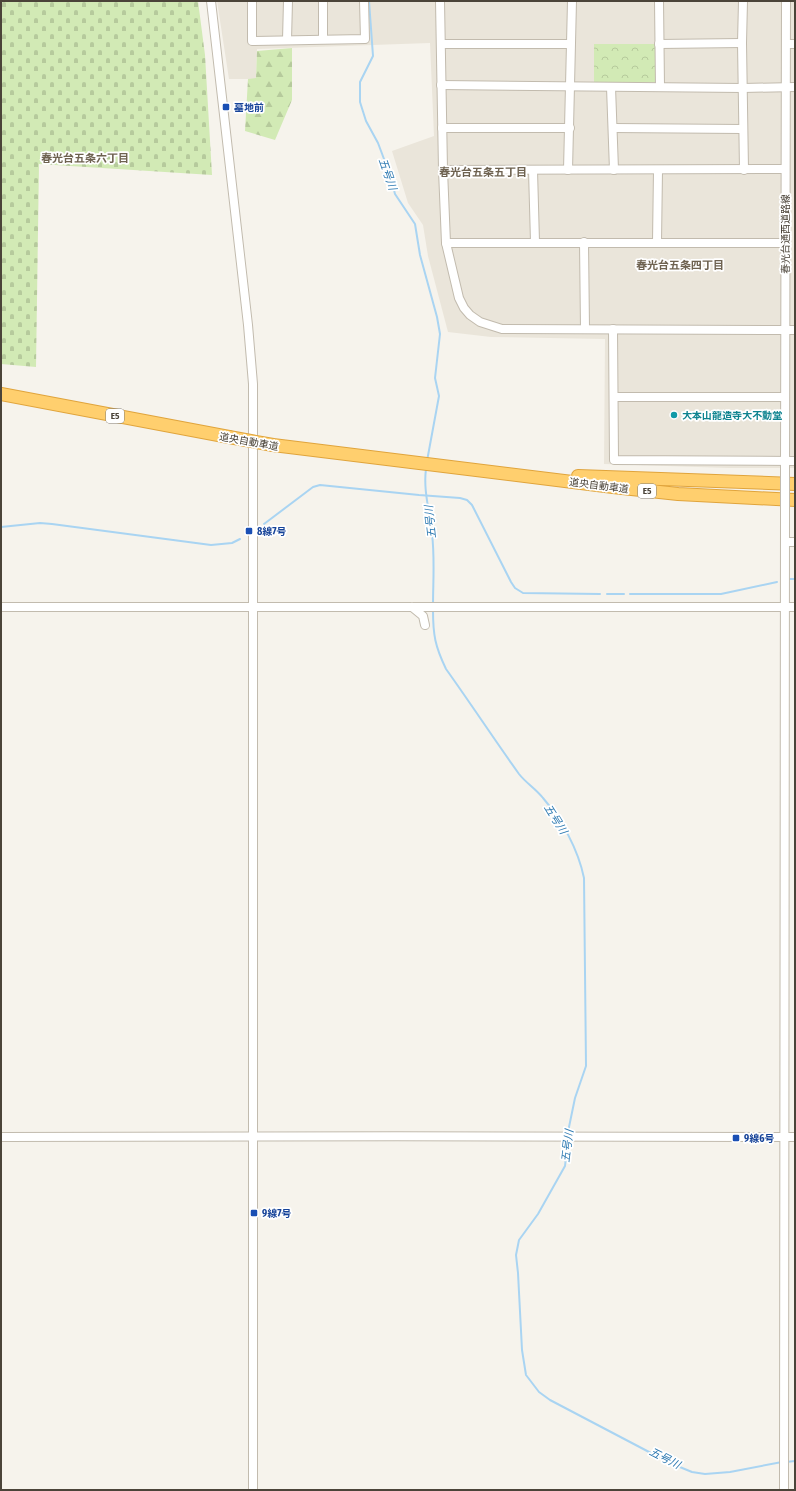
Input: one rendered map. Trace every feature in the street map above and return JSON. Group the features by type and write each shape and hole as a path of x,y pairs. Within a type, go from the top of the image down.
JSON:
{"highway":[{"name":"道央自動車道","path":"1,394 273,445 678,494 795,500"},
{"name":"道央自動車道","path":"499,472 795,484"}],"street":[{"path":"211,1 248,325 253,384 253,1490"},
{"path":"252,1 252,41 366,39 364,1"},
{"path":"287,40 288,1"},
{"path":"323,1 323,39"},
{"path":"440,1 442,170 446,243 459,298 464,308 470,315 480,322 502,329 795,330"},
{"path":"568,170 572,1"},
{"path":"659,1 660,87"},
{"path":"743,1 742,88 744,170"},
{"name":"春光台通西道路線","path":"784,1490 784,542 786,1"},
{"path":"659,44 742,43"},
{"path":"441,44 570,44"},
{"path":"786,44 795,44"},
{"path":"441,84 611,87 795,87"},
{"path":"611,87 614,170"},
{"path":"442,128 570,128"},
{"path":"613,128 743,129"},
{"path":"442,170 785,169"},
{"path":"533,170 535,242"},
{"path":"657,242 658,170"},
{"path":"786,210 795,210"},
{"path":"584,242 585,329"},
{"path":"446,243 786,243"},
{"path":"613,329 615,397 614,460 785,464 795,461"},
{"path":"615,397 785,397"},
{"path":"784,542 795,542"},
{"path":"412,606 422,616 425,625"},
{"path":"1,607 795,607"},
{"path":"1,1137 795,1137"}],"shaded area":[{"path":"217,1 795,1 795,468 729,468 604,464 605,339 491,337 448,332 428,256 423,225 408,203 392,151 434,136 430,43 257,49 256,79 229,79"}],"green space":[{"path":"1,1 198,1 205,55 212,175 39,164 36,367 1,364"},
{"path":"594,44 656,44 656,82 594,82"},
{"path":"292,48 292,100 275,140 245,131 248,79 256,78 257,51"}],"waterway":[{"name":"五号川","path":"369,1 373,56 360,82 360,102 366,121 378,143 390,175 395,194 415,224 420,255 437,317 440,334 435,378 439,396 427,461"},
{"name":"五号川","path":"426,469 426,493 431,526 434,570 433,606"},
{"path":"264,524 313,487 320,485 460,498 467,500 472,505 515,588 523,593 600,594"},
{"path":"1,527 40,523 52,524 211,545 232,543 240,539"},
{"path":"790,579 795,579"},
{"path":"630,594 721,594 777,582"},
{"path":"607,594 624,594"},
{"name":"五号川","path":"433,610 435,640 439,654 446,669 519,774 540,795 563,825 578,856 584,878 586,1066 575,1098 569,1127 569,1135"},
{"name":"五号川","path":"568,1140 565,1166 538,1214 519,1240 516,1255 522,1350 526,1375 539,1392 550,1400 670,1463 692,1472 705,1474 730,1472 782,1462"},
{"name":"五号川","path":"786,1462 795,1461"}],"place":[{"name":"墓地前","path":"226,107"},
{"name":"大本山龍造寺大不動堂","path":"674,415"},
{"name":"8線7号","path":"249,531"},
{"name":"9線6号","path":"736,1138"},
{"name":"9線7号","path":"254,1213"}],"district":[{"name":"春光台五条六丁目","path":"85,158"},
{"name":"春光台五条五丁目","path":"483,172"},
{"name":"春光台五条四丁目","path":"680,265"}]}
